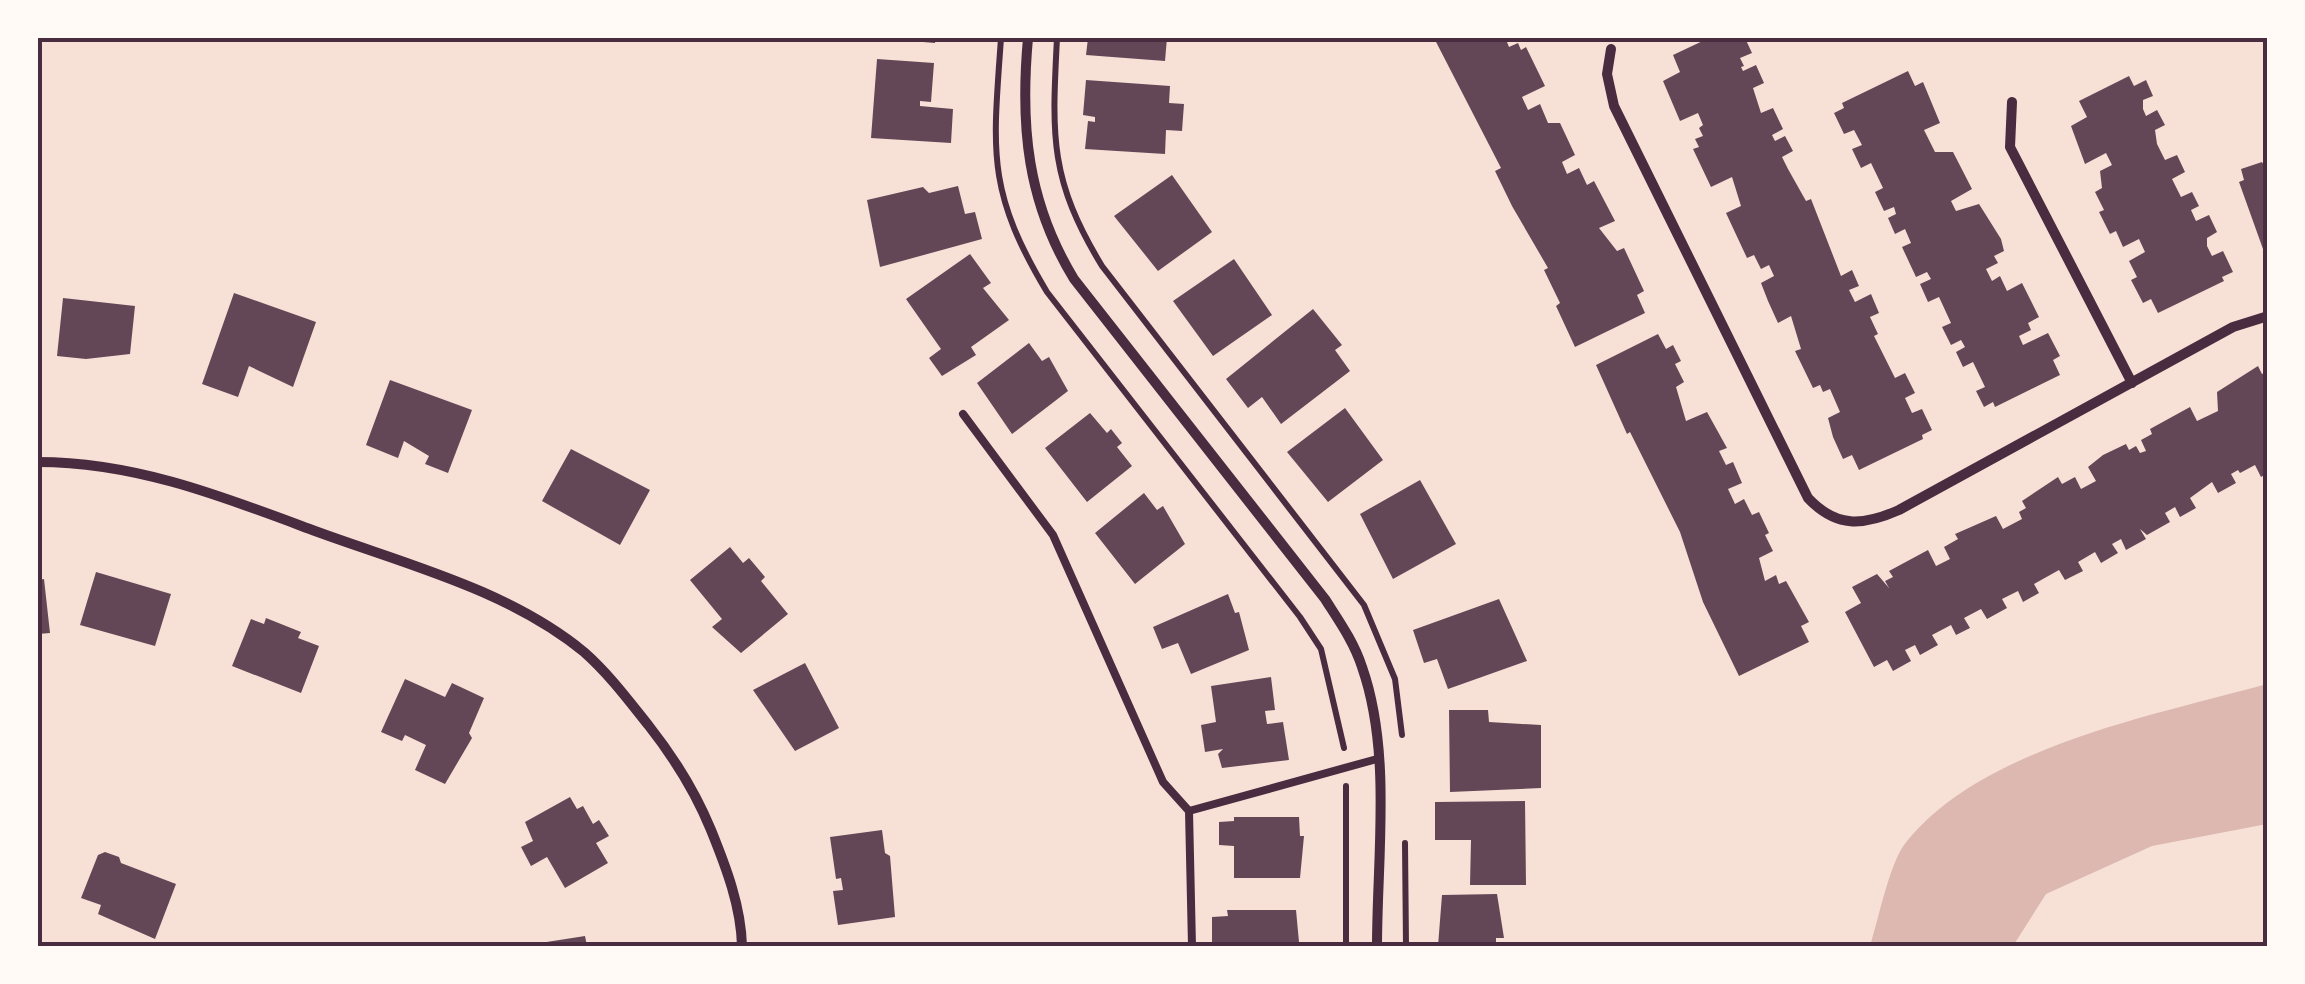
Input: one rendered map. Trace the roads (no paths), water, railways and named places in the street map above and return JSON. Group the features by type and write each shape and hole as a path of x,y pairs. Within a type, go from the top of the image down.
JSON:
{"street":[{"path":"1028,38 1024,135 1032,190 1051,242 1074,279 1344,628 1364,672 1377,759 1377,946"},
{"path":"1611,49 1607,74 1614,106 1772,427 1808,498 1822,513 1846,524 1874,521 1899,510 2233,327 2268,316"},
{"path":"2012,102 2010,147 2132,383"},
{"path":"38,462 90,462 134,470 232,500 476,590 583,652 615,684 679,764 702,807 731,884 742,946"}],"lane":[{"path":"963,414 1053,535 1164,782 1189,811 1192,946"},
{"path":"1189,811 1377,759"}]}
